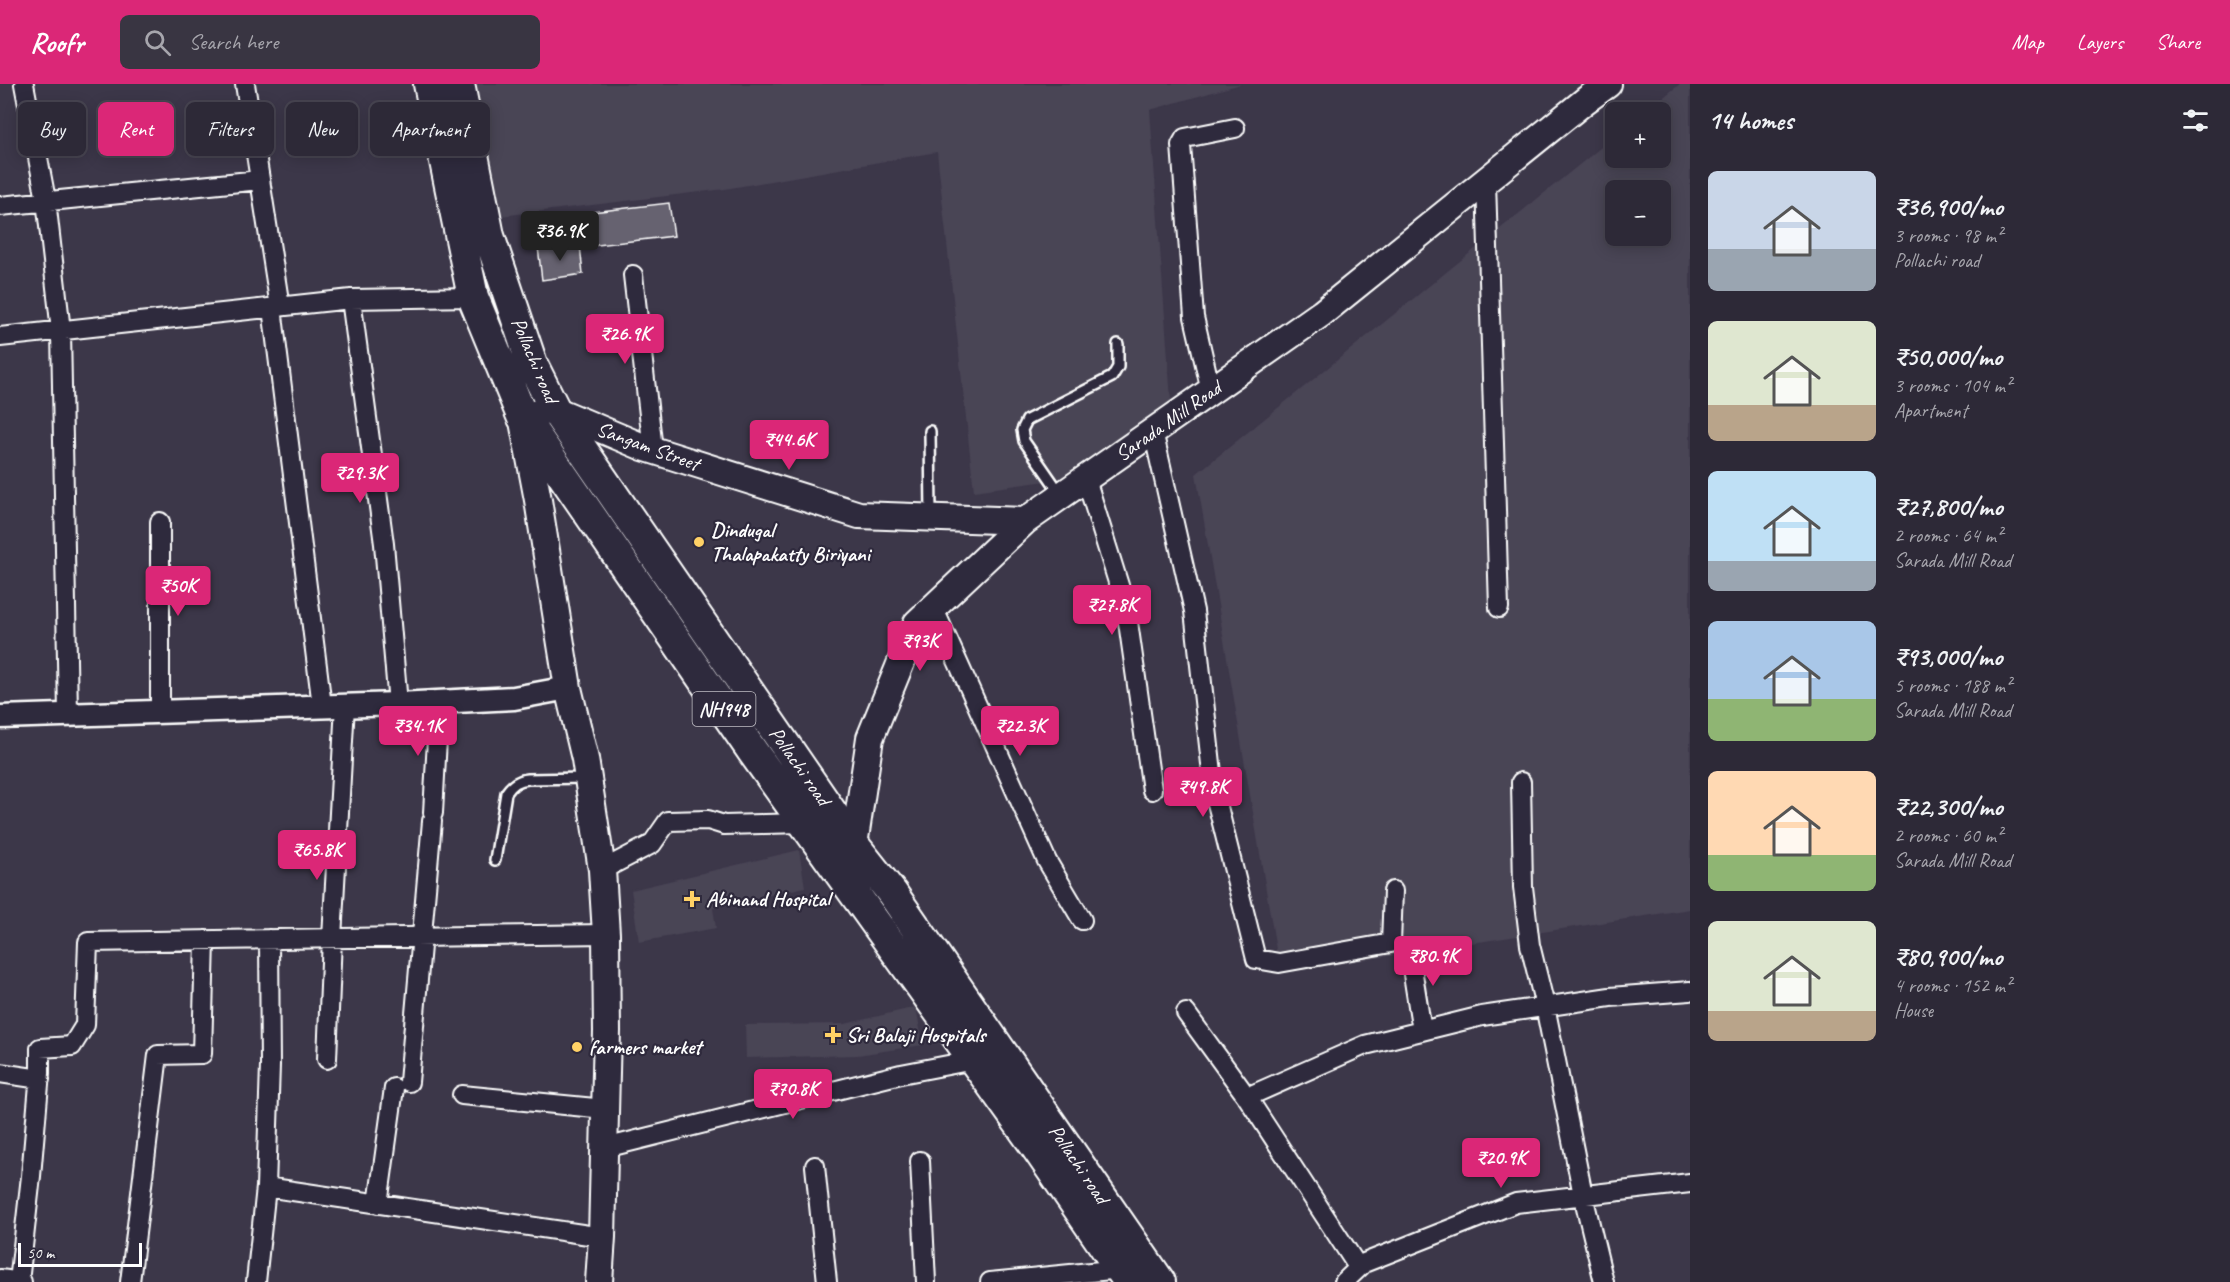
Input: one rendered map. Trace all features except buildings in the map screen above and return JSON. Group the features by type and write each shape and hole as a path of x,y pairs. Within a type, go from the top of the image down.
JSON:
{"highway":[{"name":"NH948","path":"429,84 473,297 522,416 804,823 842,852 974,1060 1125,1276"},
{"name":"Pollachi road","path":"459,84 489,236 532,364 555,410 842,852 892,893 1160,1282"}],"main road":[{"name":"Sarada Mill Road","path":"842,852 870,738 917,622 1025,521 1322,313 1608,84"},
{"path":"555,410 522,416 568,688 588,778 602,870 606,934 605,1148 599,1282"},
{"name":"Sangam Street","path":"555,410 653,450 859,515 1025,521"}],"street":[{"path":"24,84 45,200 61,331 68,714"},
{"path":"245,84 276,308 322,706"},
{"path":"1212,391 1194,317 1181,145 1185,138 1235,128"},
{"path":"0,206 260,180"},
{"path":"1486,181 1499,609"},
{"path":"633,275 653,450"},
{"path":"0,337 351,299 473,297"},
{"path":"351,299 384,544 398,704"},
{"path":"1153,431 1194,611 1215,791 1256,959 1279,963 1391,944 1393,891"},
{"path":"1086,478 1126,608 1152,790"},
{"path":"160,522 160,712"},
{"path":"933,607 1047,861 1082,920"},
{"path":"0,717 439,702 514,698 568,688"},
{"path":"378,1204 401,1085 422,937 439,702"},
{"path":"327,1059 345,705"},
{"path":"1521,782 1523,887 1530,945 1545,1006 1583,1195 1604,1282"},
{"path":"602,870 652,844 668,821 708,820 724,825 804,823"},
{"path":"0,1280 21,1282 40,1079 40,1048 72,1046 85,1025 88,942 606,934"},
{"path":"256,1282 266,1188 270,1065 269,939"},
{"path":"130,1282 158,1055 202,1054 205,940"},
{"path":"1409,949 1422,1031"},
{"path":"1246,1097 1365,1045 1482,1016 1610,997 1690,991"},
{"path":"1186,1013 1246,1097 1358,1268"},
{"path":"605,1148 901,1074 974,1060"},
{"path":"0,1072 40,1079"},
{"path":"462,1095 605,1109"},
{"path":"920,1161 926,1282"},
{"path":"815,1166 827,1282"},
{"path":"1344,1282 1364,1263 1516,1203 1690,1183"},
{"path":"266,1188 602,1237"},
{"path":"990,1282 1125,1276"}],"lane":[{"path":"1062,495 1024,441 1022,430 1027,420 1112,377 1118,367 1118,344"},
{"path":"930,431 932,518"},
{"path":"495,860 506,794 510,787 521,780 528,779 588,778"}],"shaded area":[{"path":"465,84 1241,84 1150,110 1171,400 1075,477 974,491 937,152 725,189 492,217 480,156 490,156 490,102 469,102"},
{"path":"1680,84 1690,84 1690,909 1280,973 1196,474 1605,144 1605,168 1671,168 1671,102 1658,102"},
{"name":"Abinand Hospital","path":"799,850 805,887 713,908 716,928 639,942 631,890"},
{"name":"Sri Balaji Hospitals","path":"916,1007 923,1045 858,1055 746,1058 745,1025 845,1024"}],"place":[{"name":"Dindugal Thalapakatty Biriyani","path":"699,542"},
{"name":"Abinand Hospital","path":"692,899"},
{"name":"Sri Balaji Hospitals","path":"833,1035"},
{"name":"farmers market","path":"577,1047"}]}
